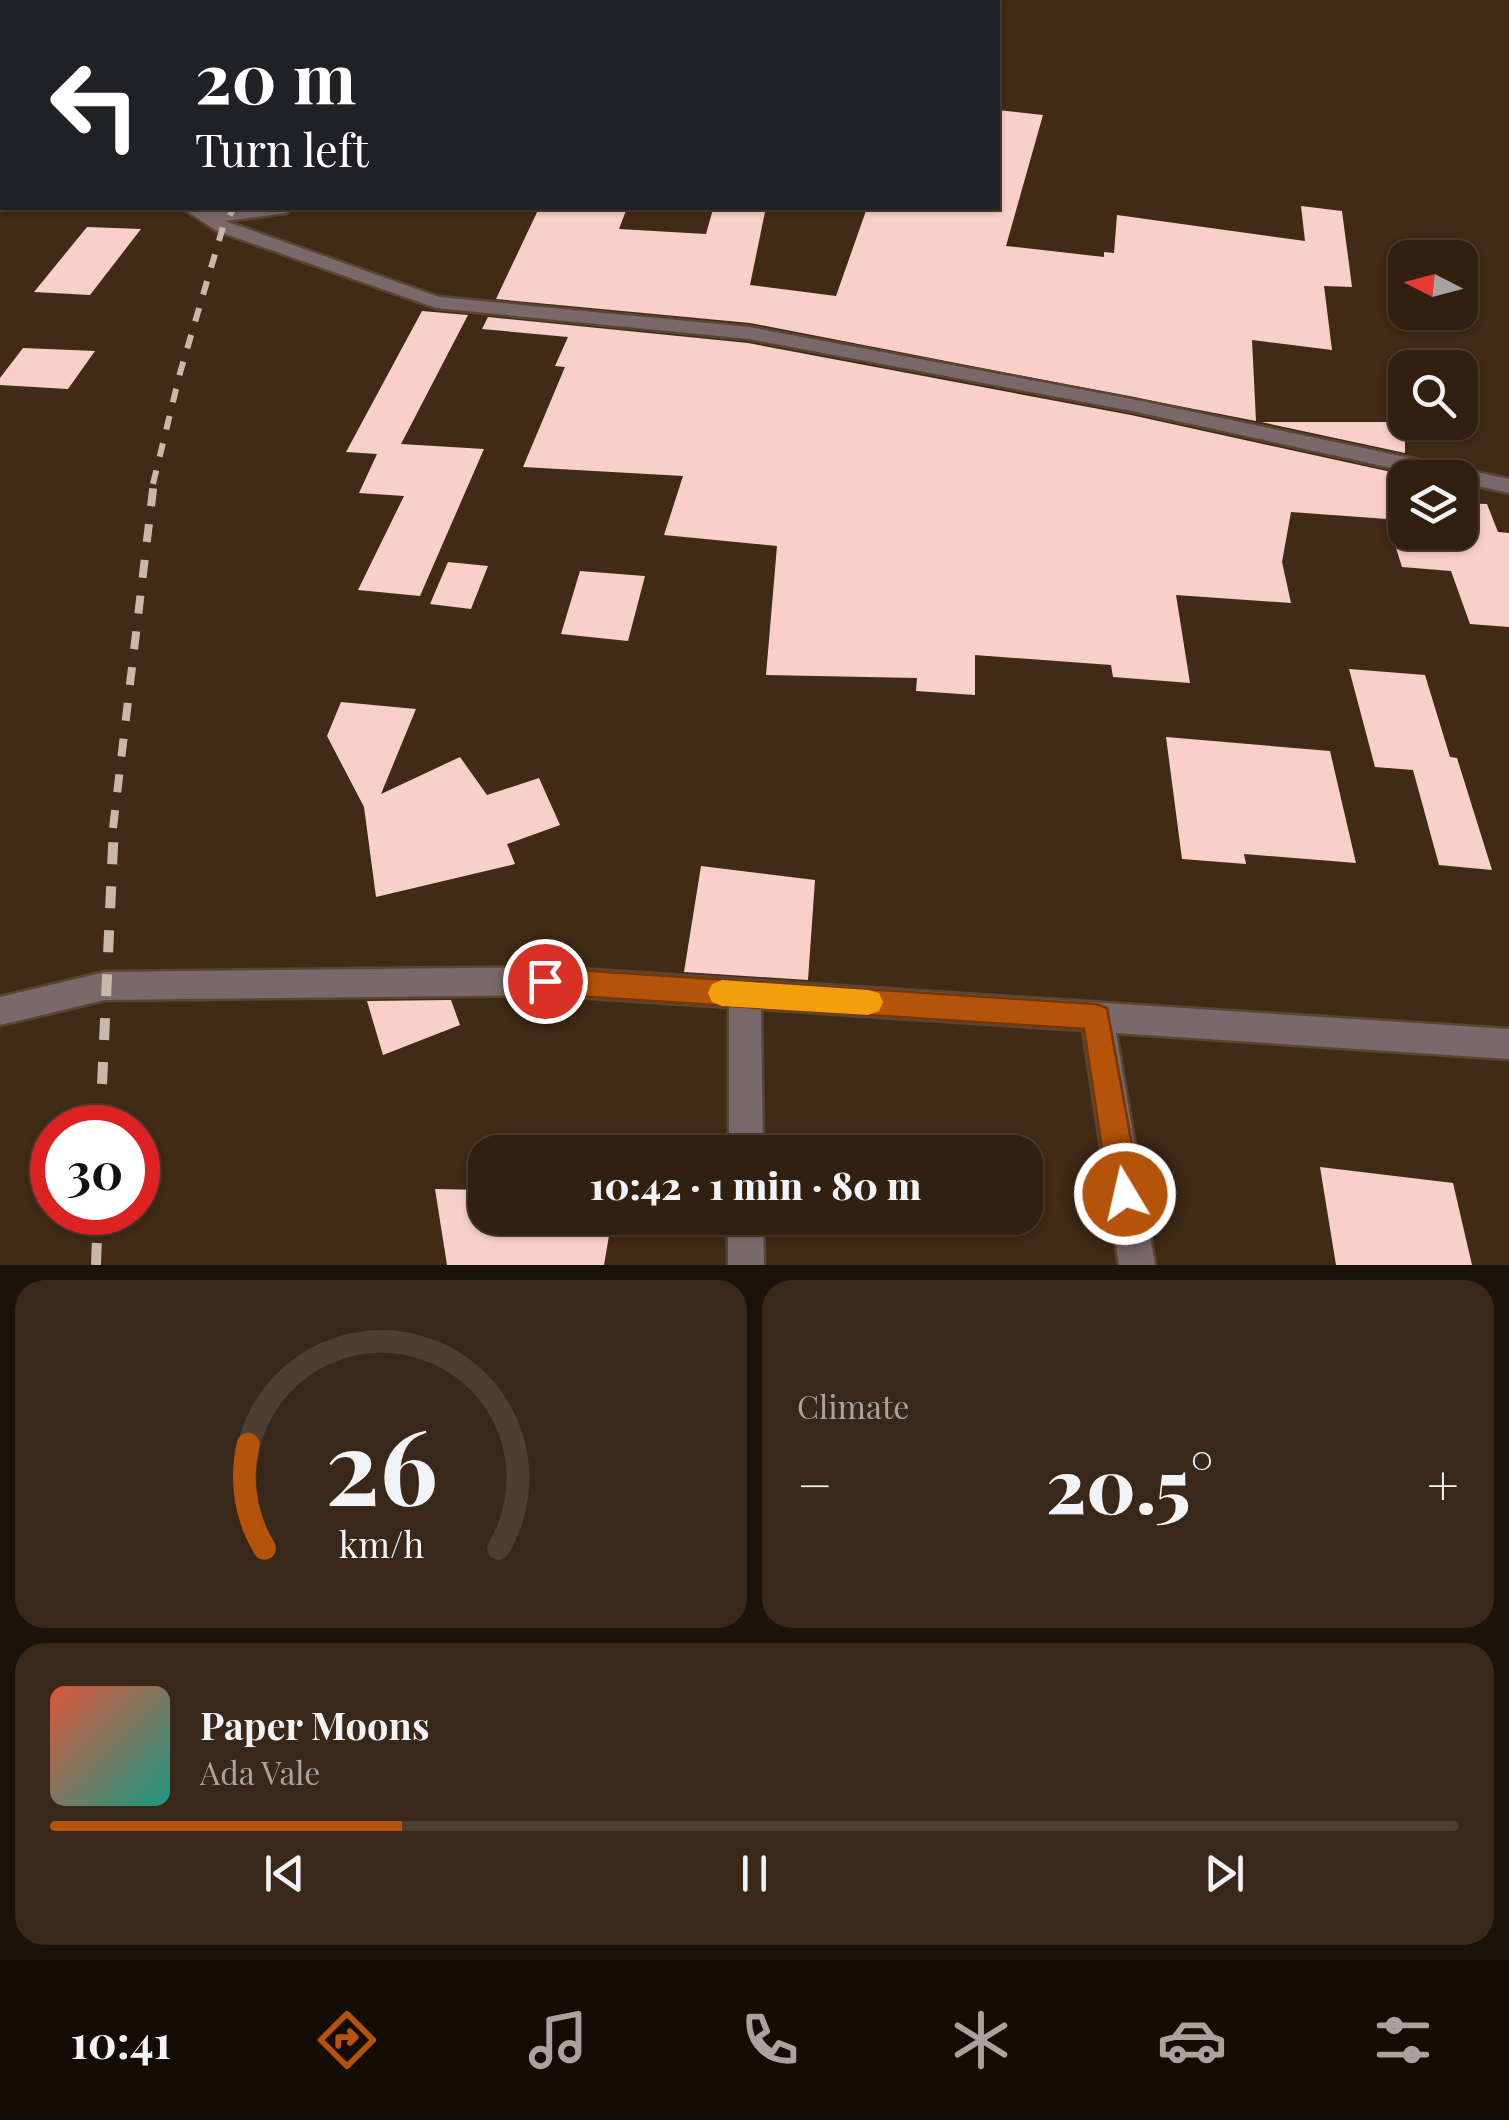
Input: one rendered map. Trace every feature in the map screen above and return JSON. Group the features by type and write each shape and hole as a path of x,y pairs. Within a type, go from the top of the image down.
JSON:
{"street":[{"path":"197,213 250,210"},
{"path":"197,213 436,302 749,333 1132,404 1509,486"},
{"path":"0,1012 105,986 545,981 1509,1044"},
{"path":"745,994 746,1135"},
{"path":"1096,1017 1137,1265"},
{"path":"746,1235 746,1265"}],"building":[{"path":"1000,110 1043,115 1006,246 1104,257 1104,252 1114,253 1117,215 1305,241 1301,206 1342,211 1352,287 1324,286 1332,350 1252,340 1256,421 750,323 496,299 538,210 626,210 619,229 706,234 713,210 765,212 750,285 836,296 866,210 1000,210"},
{"path":"87,227 141,229 90,295 34,292"},
{"path":"422,311 468,315 401,444 484,449 420,596 358,590 404,496 359,493 377,454 346,452"},
{"path":"488,317 748,343 1131,415 1388,471 1388,522 1387,519 1291,512 1282,562 1291,603 1176,595 1190,683 1113,677 1111,665 975,655 975,695 916,691 917,678 766,675 777,546 664,535 683,476 523,467 565,367 555,366 568,337 482,329"},
{"path":"23,348 95,351 68,389 0,385 0,378"},
{"path":"1261,422 1388,422 1388,440 1405,440 1405,453"},
{"path":"1478,504 1487,504 1498,532 1509,533 1509,627 1470,624 1451,571 1402,567 1397,550 1478,550"},
{"path":"448,562 488,566 471,609 430,604"},
{"path":"580,571 645,576 628,641 561,634"},
{"path":"1349,669 1425,675 1450,757 1457,758 1492,870 1439,865 1413,770 1375,767"},
{"path":"341,702 416,709 381,794 460,757 487,795 539,778 560,825 507,844 515,864 376,897 364,807 327,736"},
{"path":"1166,737 1330,751 1356,863 1244,854 1246,864 1182,859"},
{"path":"701,866 815,880 808,980 684,972"},
{"path":"451,1000 460,1025 383,1055 367,1001"},
{"path":"1320,1167 1453,1183 1472,1265 1336,1265"},
{"path":"435,1189 468,1190 468,1235 609,1235 604,1265 447,1265"}],"railway":[{"path":"153,484 180,373 223,227 232,211"},
{"path":"113,828 154,481"},
{"path":"101,1105 114,825"},
{"path":"96,1265 97,1235"}],"slow traffic":[{"path":"722,993 868,1002"}],"route":[{"path":"545,981 1096,1017 1125,1194"}]}
